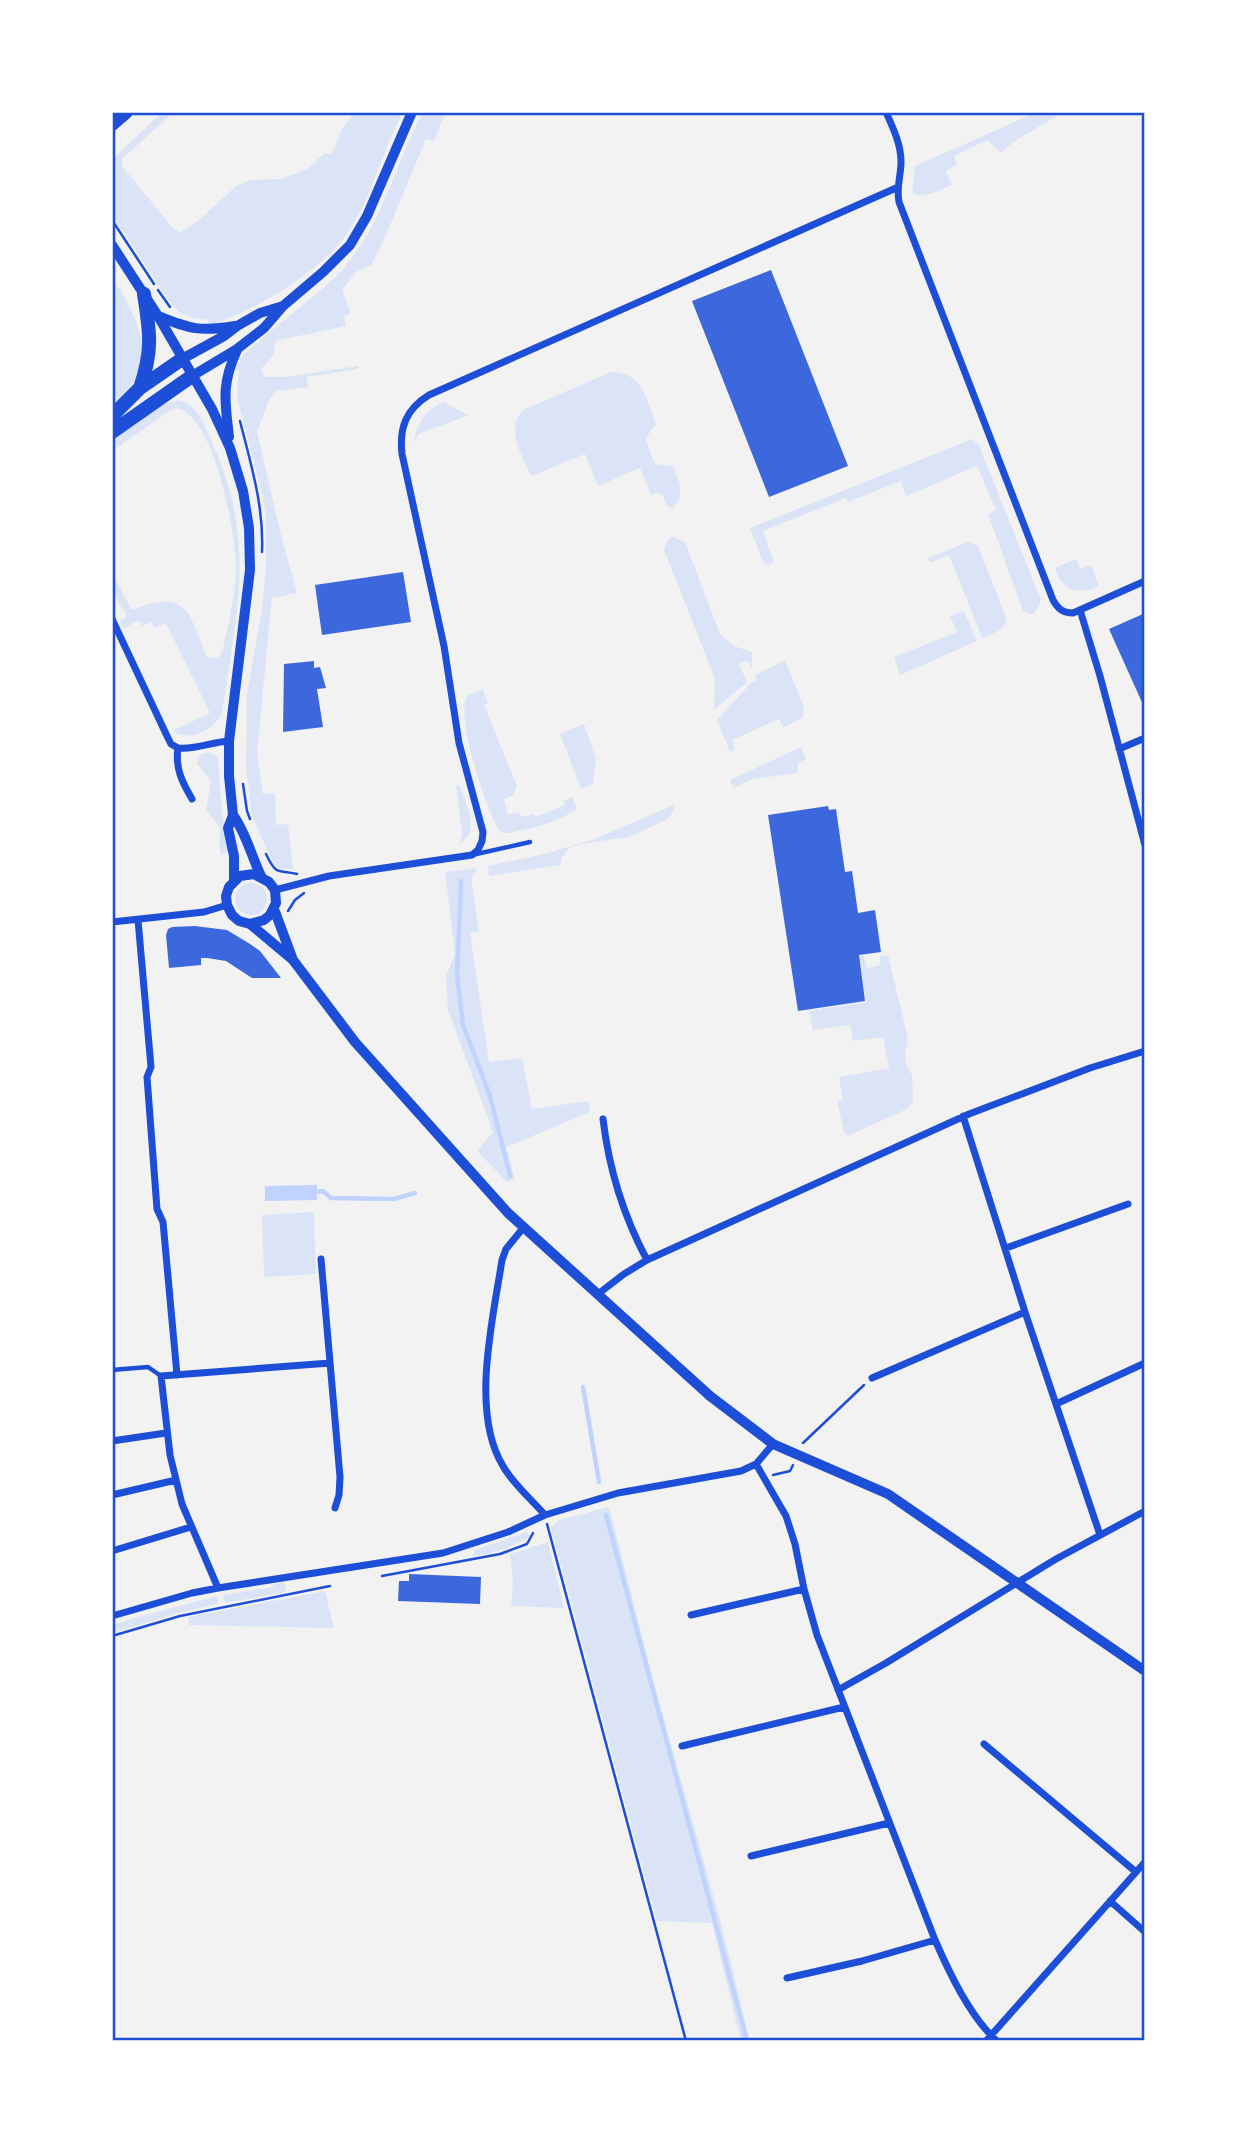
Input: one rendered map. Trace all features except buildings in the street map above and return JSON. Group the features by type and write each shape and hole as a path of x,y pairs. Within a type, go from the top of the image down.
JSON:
{"highway":[{"path":"112,124 126,112"},
{"path":"141,388 149,356 150,338 144,294"},
{"path":"112,416 141,388 182,359"},
{"path":"112,432 192,376"}],"street":[{"path":"192,376 237,349 264,328 283,306 350,245 368,216 412,112"},
{"path":"887,112 899,145 901,165 896,188 899,202 1053,600 1058,608 1066,612 1080,610 1145,581"},
{"path":"275,890 329,876 472,855 482,841 483,832 459,743 444,646 402,454 402,428 410,411 429,395 896,188"},
{"path":"112,245 158,316 216,418 230,448 243,491 250,570 229,741 233,815 228,828 234,856 234,880"},
{"path":"182,359 224,337 260,313 283,306"},
{"path":"158,316 184,327 202,330 237,326"},
{"path":"230,448 225,382 237,349"},
{"path":"1080,610 1145,845"},
{"path":"112,619 171,744 188,749 218,741 229,741"},
{"path":"1119,749 1145,738"},
{"path":"178,748 178,771 192,799"},
{"path":"233,815 243,829 249,852 261,876"},
{"path":"293,960 274,909 275,890 269,881 261,876 247,874 234,880 226,896 232,915 239,921 250,924 293,960 355,1042 474,1177 524,1227 710,1396 773,1444 888,1494 1145,1671"},
{"path":"112,922 204,912 227,905"},
{"path":"250,924 264,920 274,909"},
{"path":"138,920 151,1067 147,1077 157,1209 163,1222 177,1375"},
{"path":"598,1294 624,1273 647,1260 963,1116 1145,1051"},
{"path":"963,1116 1100,1535"},
{"path":"603,1119 617,1193 626,1219 647,1260"},
{"path":"1006,1248 1128,1204"},
{"path":"524,1227 506,1249 502,1260 488,1354 486,1399 491,1434 501,1464 545,1515"},
{"path":"321,1259 340,1477 335,1508"},
{"path":"872,1378 1025,1312"},
{"path":"218,1588 191,1527 176,1480 166,1433 161,1376 330,1363"},
{"path":"1056,1404 1145,1363"},
{"path":"112,1441 166,1433"},
{"path":"112,1616 218,1588 443,1553 508,1532 545,1515 618,1493 741,1471 756,1464 773,1444"},
{"path":"756,1464 786,1516 817,1635 934,1940 947,1967 992,2039 1145,1862"},
{"path":"112,1495 176,1480"},
{"path":"838,1690 1145,1511"},
{"path":"112,1551 191,1527"},
{"path":"691,1615 804,1589"},
{"path":"682,1746 844,1707"},
{"path":"984,1744 1136,1872"},
{"path":"751,1856 889,1823"},
{"path":"1111,1901 1145,1932"},
{"path":"787,1978 862,1962 934,1940"}],"lane":[{"path":"472,855 530,842"},
{"path":"112,1370 148,1367 161,1376"}],"path":[{"path":"112,220 171,308"},
{"path":"239,414 260,500 262,553"},
{"path":"242,780 247,810 253,824"},
{"path":"263,849 274,869 281,873 296,872 300,883"},
{"path":"763,1477 790,1471 804,1443 872,1378"},
{"path":"548,1532 686,2041"},
{"path":"112,1636 180,1616 330,1586"}],"shaded area":[{"path":"162,112 174,112 122,159 123,167 171,226 180,233 200,219 236,186 251,180 281,179 307,169 325,153 332,154 342,129 356,112 403,112 356,220 336,248 304,276 284,289 244,311 209,325 208,320 192,318 179,312 112,217 112,160"},
{"path":"423,112 446,112 434,141 426,139 371,265 356,272 342,290 351,313 344,316 346,326 275,341 274,355 261,369 264,377 286,377 358,366 358,369 307,377 308,387 277,391 269,400 257,432 297,593 272,598 257,752 263,794 275,793 276,825 288,824 293,869 279,869 272,861 252,816 246,770 247,694 262,608 266,568 266,517 238,401 239,372 235,369 242,356 326,286 350,260 381,207"},
{"path":"1037,112 1056,112 1058,115 1012,143 1001,153 987,140 954,156 957,165 946,171 952,185 927,195 912,193 915,166"},
{"path":"112,278 132,312 141,338 142,351 137,376 112,406"},
{"path":"611,372 630,376 646,397 656,424 645,439 655,464 673,466 679,482 679,498 673,508 668,507 662,494 651,495 640,468 598,486 585,454 531,476 523,459 516,441 515,424 525,409"},
{"path":"179,400 191,406 203,421 225,477 239,544 237,608 222,714 208,729 191,735 177,734 174,730 210,713 166,623 155,628 151,622 142,626 139,620 123,629 120,621 127,616 112,590 112,573 132,610 151,604 175,603 190,616 207,657 217,658 222,653 234,594 235,557 221,479 201,430 188,414 174,408 112,451 112,440 135,422 161,406"},
{"path":"443,402 469,415 418,434 414,444 422,419 431,409"},
{"path":"972,439 979,445 1041,600 1034,614 1023,611 988,514 996,510 977,466 906,496 901,481 848,502 846,498 763,531 774,562 764,564 750,528"},
{"path":"674,537 685,542 720,634 734,646 752,652 752,668 747,660 739,664 747,682 714,710 715,679 664,550 669,538"},
{"path":"968,542 978,546 1006,617 1001,628 982,638 949,555 930,563 928,558"},
{"path":"1076,559 1080,569 1091,565 1099,586 1078,591 1062,582 1055,568"},
{"path":"964,611 977,641 900,675 894,657 957,632 950,616"},
{"path":"785,660 804,707 803,717 783,728 779,719 732,740 735,750 730,752 717,720 751,683 757,680 755,675"},
{"path":"483,689 488,703 484,705 517,786 514,795 504,799 508,815 519,812 521,817 534,814 535,817 565,805 564,801 572,797 577,809 536,827 509,833 498,829 473,761 465,721 468,696"},
{"path":"584,724 596,759 593,784 581,789 560,734"},
{"path":"801,747 806,759 798,763 798,773 753,779 734,788 730,780"},
{"path":"210,752 218,757 222,814 229,852 221,854 220,828 206,810 211,781 197,764 200,755"},
{"path":"456,785 460,786 471,825 466,839 459,844 462,834"},
{"path":"673,805 674,811 668,819 629,837 569,848 561,859 561,865 489,876 488,866 595,839"},
{"path":"476,868 477,871 471,878 479,932 470,933 489,1062 522,1058 532,1109 588,1101 590,1112 506,1147 515,1179 507,1182 477,1151 493,1132 448,1010 446,976 455,955 445,872"},
{"path":"251,883 262,888 267,899 262,910 251,915 240,910 235,899 240,888"},
{"path":"888,955 908,1039 905,1053 912,1075 913,1101 907,1109 848,1136 844,1132 837,1101 843,1100 839,1077 889,1068 883,1037 853,1041 850,1025 813,1030 809,1011 866,1002 859,956 864,956 867,968 880,965 880,956"},
{"path":"314,1212 316,1274 264,1277 262,1215"},
{"path":"609,1507 750,2041 741,2041 712,1923 657,1921 551,1528 559,1520"},
{"path":"526,1532 531,1536 495,1552 472,1556 475,1550"},
{"path":"548,1542 564,1608 511,1606 513,1582 510,1554"},
{"path":"284,1582 286,1592 225,1603 223,1595 272,1587"},
{"path":"325,1591 334,1628 189,1625 188,1617"},
{"path":"217,1596 218,1604 112,1633 112,1625"}],"water":[{"path":"317,1185 317,1200 265,1201 265,1186"}],"waterway":[{"path":"461,881 457,975 463,1025 490,1096 510,1176"},
{"path":"317,1192 323,1191 331,1198 394,1199 415,1193"},
{"path":"583,1387 599,1482"},
{"path":"606,1515 747,2041"}]}
